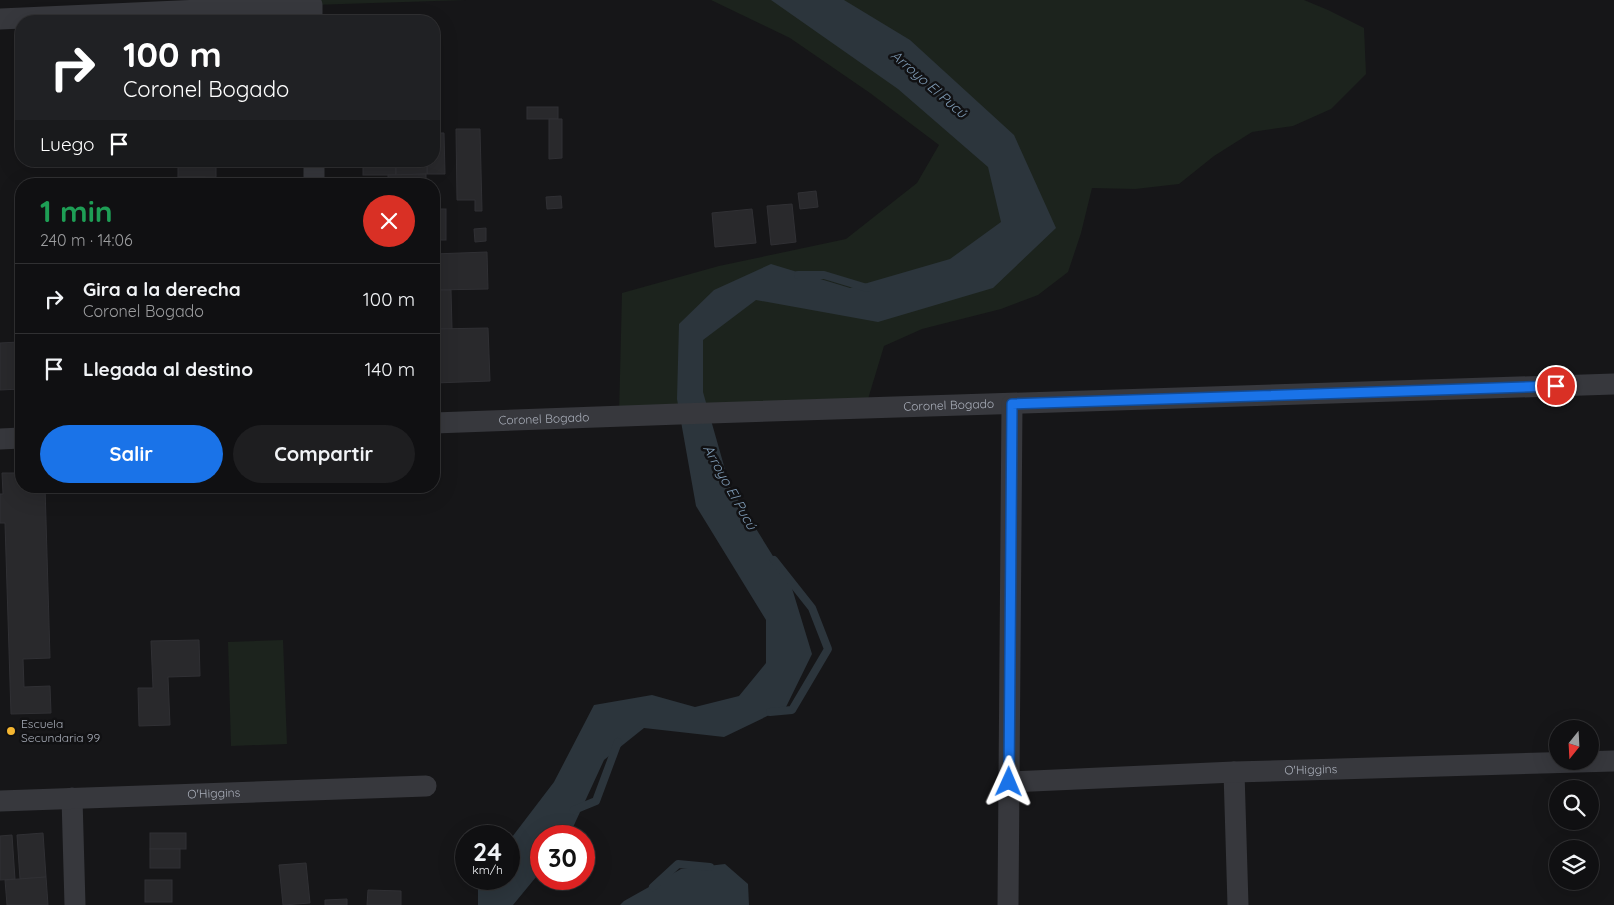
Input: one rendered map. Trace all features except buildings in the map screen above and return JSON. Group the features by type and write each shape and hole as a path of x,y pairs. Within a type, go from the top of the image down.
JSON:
{"street":[{"path":"208,15 312,13"},
{"path":"0,19 15,19"},
{"name":"Coronel Bogado","path":"440,423 1614,384"},
{"path":"1008,905 1012,404"},
{"path":"0,439 15,438"},
{"name":"O'Higgins","path":"1009,782 1234,772 1614,761"},
{"path":"1234,772 1238,905"},
{"name":"O'Higgins","path":"0,801 426,786"},
{"path":"72,798 75,905"}],"shaded area":[{"path":"312,0 466,0 312,5"},
{"path":"711,0 1304,0 1364,28 1366,74 1331,109 1293,126 1252,132 1214,156 1179,184 1135,189 1092,188 1081,233 1068,272 1038,295 1001,309 922,329 884,346 865,409 619,416 622,293 719,266 846,239 917,183 939,145 870,93 790,38"},
{"path":"283,640 287,744 231,746 228,642"}],"water":[{"path":"771,0 844,0 910,40 1014,135 1056,228 993,288 878,322 756,300 703,340 703,392 730,487 791,585 812,654 786,707 724,737 644,728 604,760 574,825 530,825 530,884 513,905 478,905 478,890 520,890 520,827 554,782 594,705 652,695 695,707 739,696 766,663 766,620 696,506 677,399 679,324 714,290 771,264 850,288 950,259 1001,222 988,167 898,89"},
{"path":"725,864 748,884 749,905 620,905 681,869"}],"waterway":[{"name":"Arroyo El Pucú","path":"798,275 824,275 867,288"},
{"name":"Arroyo El Pucú","path":"770,712 792,710 828,649 812,608 774,560"},
{"name":"Arroyo El Pucú","path":"574,810 596,801 618,742"},
{"name":"Arroyo El Pucú","path":"653,887 678,864 710,867"}],"place":[{"name":"Escuela Secundaria 99","path":"11,731"}],"route":[{"path":"1009,782 1012,404 1556,386"}]}
